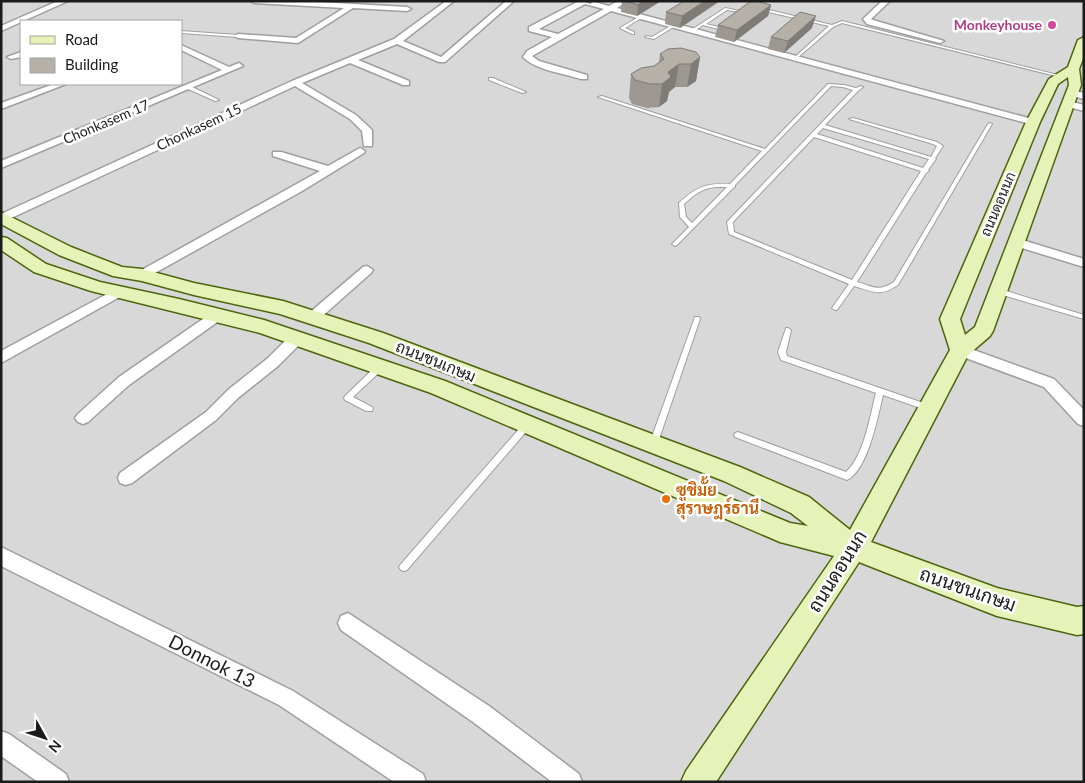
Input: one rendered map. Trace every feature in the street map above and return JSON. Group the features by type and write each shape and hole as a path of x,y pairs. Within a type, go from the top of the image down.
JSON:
{"main road":[{"name":"ถนนดอนนก","path":"960,350 950,318 1032,122 1053,82 1074,63 1084,40"},
{"name":"ถนนดอนนก","path":"697,782 854,548 960,350 983,331 1016,242 1077,101 1074,63"},
{"name":"ถนนชนเกษม","path":"2,217 65,251 119,272 142,275 194,289 283,308 376,338 732,474 800,505 854,548"},
{"name":"ถนนชนเกษม","path":"1,242 40,268 97,287 218,315 297,338 438,386 788,534 854,548 997,602 1077,621 1084,620"}],"street":[{"path":"23,20 65,1"},
{"path":"254,1 407,8"},
{"name":"Chonkasem 15","path":"2,217 295,83 397,41 450,1"},
{"path":"397,41 442,60 511,1"},
{"path":"584,77 528,59 527,57 530,53 624,1"},
{"path":"888,1 867,19 870,22 940,41"},
{"path":"559,37 532,29 582,2 1032,122"},
{"path":"238,36 298,41 352,6"},
{"path":"2,28 19,22"},
{"path":"2,28 20,30"},
{"path":"182,47 228,70"},
{"path":"11,57 20,54"},
{"path":"350,60 406,83"},
{"name":"Chonkasem 17","path":"1,166 239,66"},
{"path":"142,275 329,170 364,147 367,130 353,117 295,83"},
{"path":"1,106 59,85"},
{"path":"276,154 329,170"},
{"path":"1016,242 1084,263"},
{"path":"313,318 367,270"},
{"path":"1,358 120,291"},
{"path":"83,418 124,381 218,315"},
{"path":"126,478 211,416 228,398 273,362 297,338"},
{"path":"960,350 1048,383 1084,420"},
{"name":"Donnok 13","path":"1,556 286,698 415,782"},
{"path":"348,623 481,714 571,782"},
{"path":"1,742 58,782"}],"lane":[{"path":"736,17 752,7 832,26"},
{"path":"692,31 726,9 744,12"},
{"path":"633,33 622,28 641,17"},
{"path":"796,58 832,26 842,22 1074,63"},
{"path":"710,36 729,23"},
{"path":"703,24 721,29"},
{"path":"647,37 653,38 673,26"},
{"path":"182,32 238,36"},
{"path":"492,79 524,92"},
{"path":"675,244 830,85 859,88 730,222 731,233 853,283 879,292 887,289 896,283 990,124"},
{"path":"188,87 217,100"},
{"path":"600,97 766,151"},
{"path":"835,308 926,171 940,146 851,119"},
{"path":"823,126 933,159"},
{"path":"814,135 926,171"},
{"path":"692,227 683,217 681,204 696,190 717,185 732,186"},
{"path":"998,291 1084,317"},
{"path":"653,445 697,319"},
{"path":"788,330 782,352 784,358 929,408"},
{"path":"369,409 348,398 381,366"},
{"path":"738,435 847,476 853,473 860,462 880,392"},
{"path":"404,568 528,424"}],"shaded area":[{"path":"1,1 1084,1 1084,782 1,782"}],"building":[{"path":"626,1 643,1 638,5"},
{"path":"684,1 705,1 682,16 666,12"},
{"path":"751,1 771,5 737,30 718,25"},
{"path":"800,12 816,16 788,41 771,37"},
{"path":"681,48 696,52 700,57 691,64 679,64 668,72 671,77 662,84 650,84 635,80 631,74 641,68 654,66 664,59 660,54 668,49"}],"place":[{"name":"Monkeyhouse","path":"1052,25"},
{"name":"ซูชิมั้ย สุราษฎร์ธานี","path":"666,499"}]}
